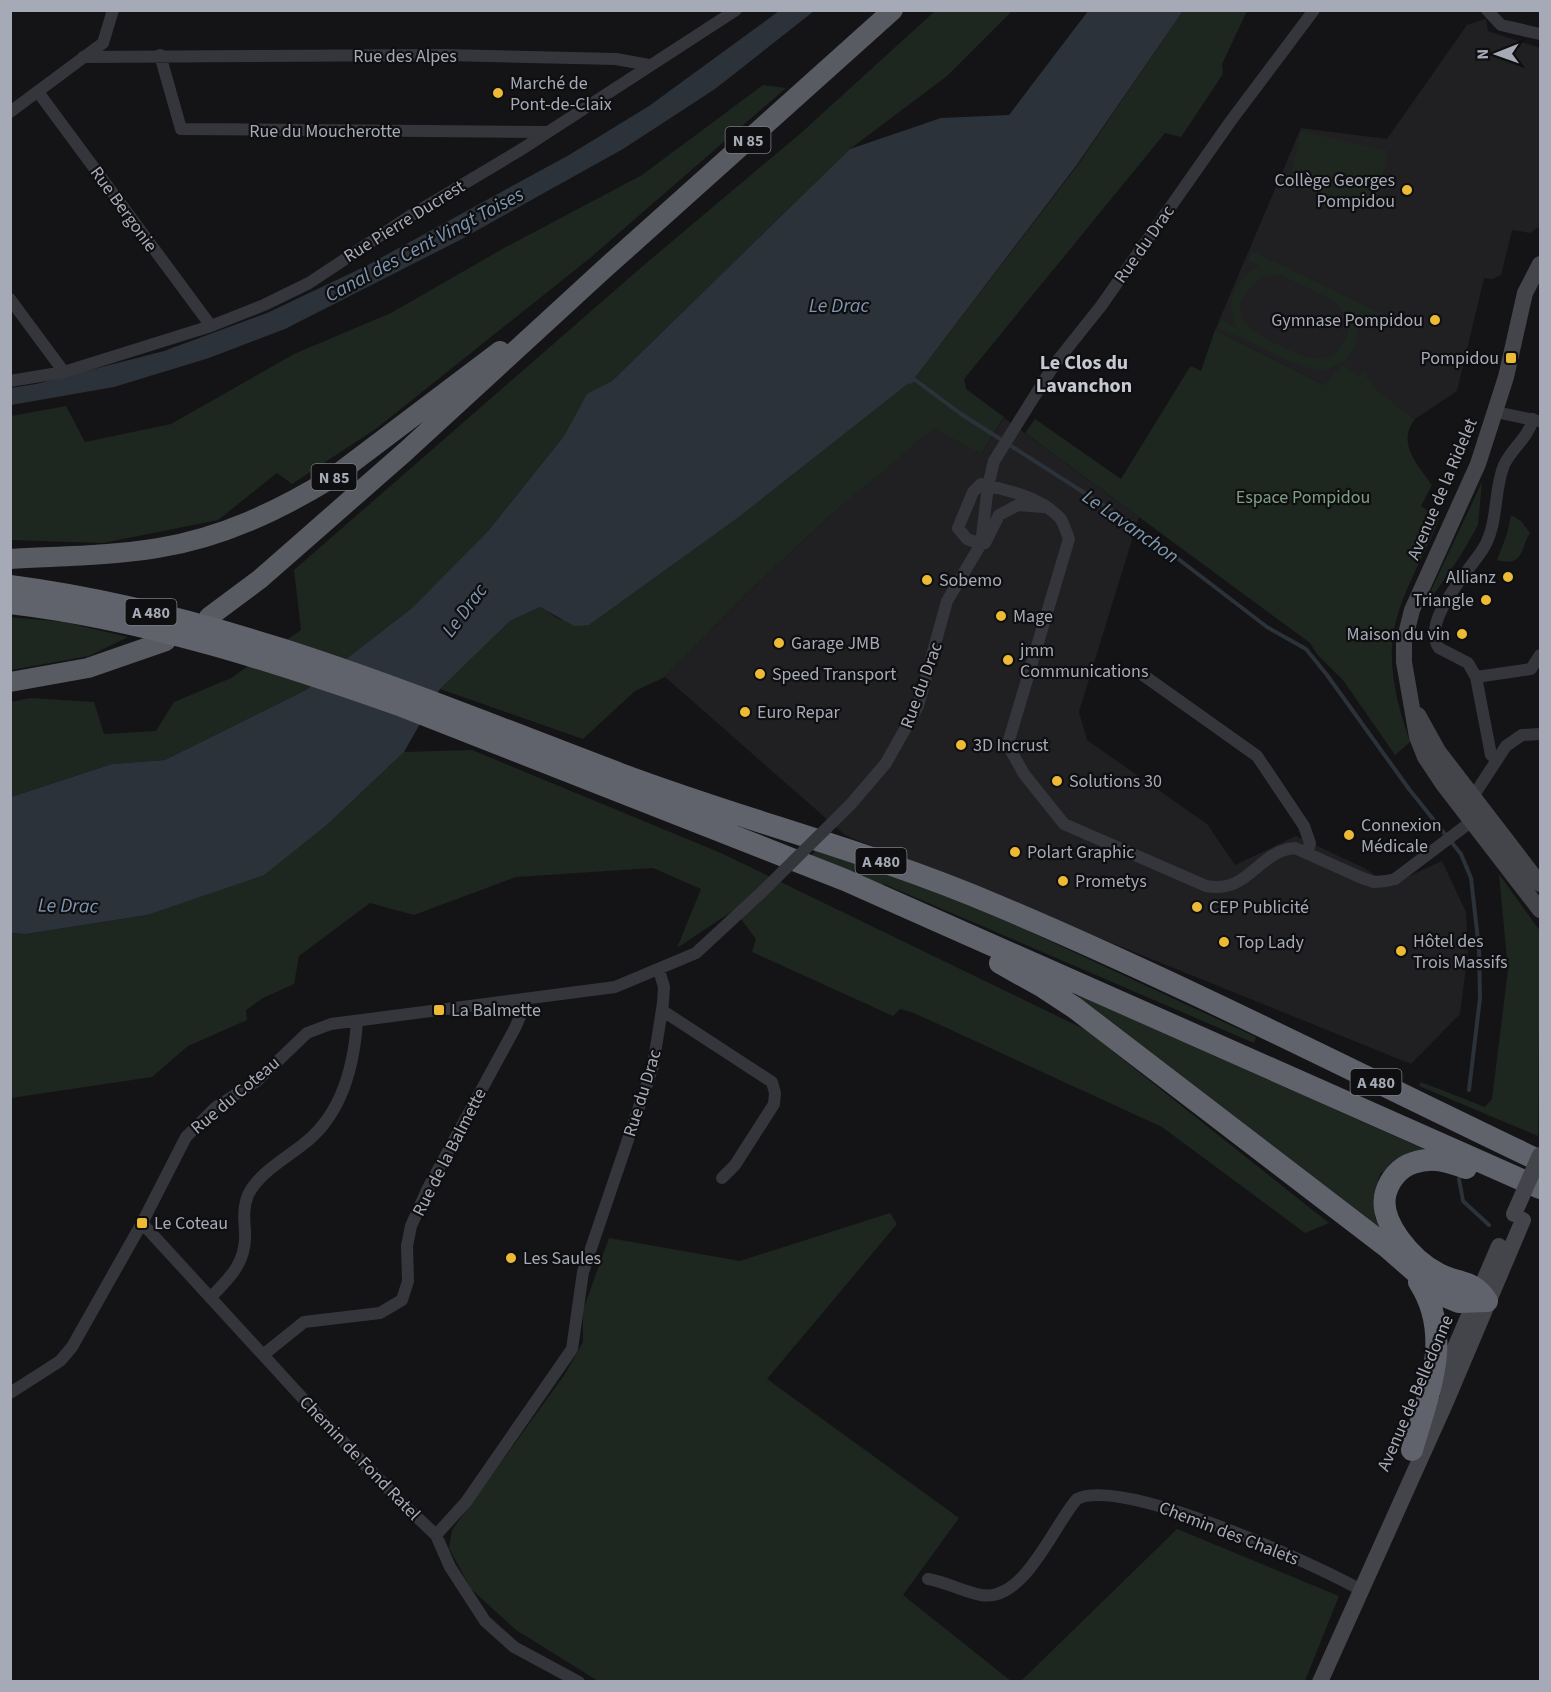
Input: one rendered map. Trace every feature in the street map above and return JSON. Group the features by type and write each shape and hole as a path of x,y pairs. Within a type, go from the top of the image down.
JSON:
{"highway":[{"name":"N 85","path":"209,617 260,579 325,523 499,368 603,270 892,10"},
{"name":"N 85","path":"10,559 104,554 159,548 217,533 277,510 363,457 603,270"},
{"name":"A 480","path":"10,586 147,611 281,656 415,694 534,750 836,876 1540,1188"},
{"name":"A 480","path":"10,603 95,616 281,656"},
{"path":"10,682 88,668 166,641"},
{"name":"A 480","path":"534,750 727,812 952,887 996,904 1540,1161"},
{"path":"899,904 911,921 1020,974 1075,1008 1378,1240 1446,1298 1459,1302 1480,1297"},
{"path":"1211,1004 1540,1148"},
{"path":"1480,1297 1434,1272 1397,1236 1388,1222 1385,1207 1386,1192 1392,1179 1408,1164 1423,1160 1440,1160 1540,1196"},
{"path":"1410,1269 1432,1308 1438,1350 1412,1450"}],"main road":[{"name":"Avenue de la Ridelet","path":"1540,264 1525,293 1496,412 1478,464 1412,610 1404,642 1409,698 1417,737 1425,756 1472,822 1540,910"},
{"name":"Avenue de la Ridelet","path":"1409,698 1438,750 1540,884"},
{"path":"1472,822 1482,820 1494,825"},
{"path":"1519,1217 1540,1155"},
{"path":"1519,1217 1540,1181"},
{"name":"Avenue de Belledonne","path":"1320,1682 1359,1589 1412,1450 1480,1297 1519,1217"},
{"name":"Avenue de Belledonne","path":"1359,1589 1445,1404 1480,1297"}],"street":[{"path":"10,112 103,44 113,10"},
{"name":"Rue Pierre Ducrest","path":"10,381 64,372 211,326 264,305 309,283 410,216 547,132 736,10"},
{"name":"Rue du Drac","path":"436,1534 466,1502 572,1349 584,1272 653,1066 663,1011 664,987 659,970 696,952 762,892 851,804 886,763 904,735 927,678 947,601 981,544 988,486 994,461 1054,364 1101,306 1225,129 1314,10"},
{"path":"1487,10 1501,25 1540,34"},
{"name":"Rue du Moucherotte","path":"160,55 181,129 547,132"},
{"name":"Rue des Alpes","path":"83,57 445,55 615,59 649,65"},
{"name":"Rue Bergonie","path":"38,92 211,326"},
{"path":"10,299 64,372"},
{"path":"1496,412 1537,420 1505,463 1489,538 1437,617 1435,643 1438,648 1468,663 1476,677 1491,755 1497,759"},
{"path":"1045,507 1018,506 999,515 987,542 981,544 967,539 958,528 974,492 981,484 1026,495 1045,507 1061,518 1069,539 1009,740 1010,749 1024,774 1068,827 1206,886 1225,888 1238,884 1286,849 1295,848 1374,882 1395,879 1472,822 1473,798 1506,746 1522,735 1540,734"},
{"path":"1476,677 1531,669 1540,655"},
{"path":"1143,675 1257,756 1304,826 1310,843 1307,853"},
{"name":"Rue du Coteau","path":"10,1393 60,1361 72,1347 142,1223 186,1137 216,1107 257,1081 307,1033 320,1027 357,1021 606,990 659,970"},
{"name":"Rue de la Balmette","path":"263,1355 304,1322 380,1313 402,1300 408,1281 407,1246 411,1226 428,1188 515,1028 523,1010 524,1000"},
{"path":"663,1011 772,1082 776,1093 774,1104 735,1165 722,1178"},
{"path":"211,1298 241,1263 245,1250 244,1211 247,1197 253,1186 273,1166 311,1137 340,1101 350,1064 357,1021"},
{"name":"Chemin de Fond Ratel","path":"142,1223 387,1488 436,1534 450,1567 485,1622 514,1647 579,1682"},
{"name":"Chemin des Chalets","path":"928,1578 981,1595 1005,1592 1020,1580 1077,1499 1086,1494 1101,1493 1171,1507 1323,1571 1359,1589"}],"shaded area":[{"name":"Collège Georges Pompidou","path":"1486,19 1488,31 1540,48 1540,226 1530,233 1512,230 1501,275 1492,279 1484,278 1457,391 1415,419 1359,377 1324,385 1215,330 1301,128 1387,139 1467,25"},
{"path":"1004,418 1139,517 1079,712 1087,740 1207,824 1235,865 1296,836 1364,868 1390,885 1442,861 1466,912 1468,951 1460,1014 1411,1064 845,835 665,677 751,589 832,514 934,427 981,454"}],"green space":[{"path":"935,11 1012,11 947,76 850,149 612,381 587,395 564,436 489,530 412,608 306,690 165,760 112,764 11,797 11,702 31,698 94,702 104,734 156,731 174,702 231,678 301,630 294,570 644,265 801,133"},
{"path":"1183,11 1247,11 1222,64 1223,74 1181,137 1165,133 964,379 966,389 1004,417 981,454 934,428 832,514 751,589 665,677 635,691 583,739 440,689 510,621 540,607 559,619 589,625 739,517 914,379 1077,166"},
{"path":"763,85 786,88 590,258 377,428 292,484 277,473 218,520 103,543 11,540 11,416 66,406 85,442 171,424 294,354 391,313 504,248 642,175"},
{"path":"1301,131 1388,151 1376,206 1288,186"},
{"path":"1252,251 1384,315 1379,324 1360,315 1353,350 1343,361 1332,367 1308,368 1295,363 1218,328 1222,320 1237,328 1232,310 1234,292 1244,277 1260,267 1248,260","holes":["1280,275 1324,296 1343,311 1348,330 1346,339 1341,347 1326,358 1306,357 1285,348 1261,336 1249,328 1243,320 1240,312 1241,303 1249,288 1264,277"]},
{"name":"Espace Pompidou","path":"1215,330 1324,385 1342,364 1359,376 1364,371 1368,374 1366,377 1374,383 1372,386 1415,419 1410,428 1408,445 1415,462 1432,485 1421,506 1439,519 1402,601 1394,630 1393,673 1401,715 1410,742 1395,755 1343,680 1317,654 1310,643 1025,433 1035,419 1121,479 1188,370 1191,366 1201,371"},
{"path":"1482,482 1478,525 1461,555 1428,603 1426,601"},
{"path":"1511,515 1521,521 1530,533 1521,554 1513,561 1506,562 1497,560 1507,534"},
{"path":"10,617 64,622 128,637 89,656 11,670"},
{"path":"472,750 721,853 1086,1030 1329,1223 1305,1233 1162,1127 914,1013 900,1009 893,1016 752,952 756,939 734,910 677,948 701,889 653,868 516,877 414,915 370,903 299,956 294,984 263,998 246,1010 247,1020 188,1046 152,1077 11,1098 10,933 26,934 147,915 329,823 404,752"},
{"path":"817,849 938,889 1256,1037 1254,1043 884,884 881,886 810,857"},
{"path":"1499,874 1540,931 1538,1136 1419,1086 1421,1082 1485,1107 1492,1099 1508,970"},
{"path":"1078,995 1428,1151 1389,1167 1380,1174 1375,1189 1375,1218 1393,1243 1075,1001"},
{"path":"890,1213 897,1224 767,1379 959,1518 903,1595 1011,1681 598,1681 516,1630 471,1589 449,1548 452,1530 565,1374 583,1342 583,1310 609,1238 740,1261"},
{"path":"1177,1529 1339,1596 1305,1681 1021,1681"}],"water":[{"name":"Canal des Cent Vingt Toises","path":"779,11 814,11 715,89 623,149 458,241 285,329 209,358 114,387 11,405 10,388 36,384 164,351 267,313 366,266 569,155 649,106"},
{"name":"Le Drac","path":"1088,11 1183,11 1076,166 914,379 739,517 589,625 574,626 540,607 510,621 440,689 404,752 329,823 264,875 147,915 26,934 11,933 11,797 112,764 165,760 306,690 412,608 489,530 564,436 587,394 612,381 850,149 941,118 1009,115"}],"waterway":[{"name":"Le Lavanchon","path":"910,382 914,379 961,414 1130,522 1267,627 1306,649 1327,675 1409,789 1461,854 1471,878 1479,949 1480,998 1469,1090"},
{"path":"1459,1179 1463,1201 1489,1225"}],"place":[{"name":"Marché de Pont-de-Claix","path":"498,93"},
{"name":"Collège Georges Pompidou","path":"1407,190"},
{"name":"Gymnase Pompidou","path":"1435,320"},
{"name":"Pompidou","path":"1511,358"},
{"name":"Allianz","path":"1508,577"},
{"name":"Sobemo","path":"927,580"},
{"name":"Triangle","path":"1486,600"},
{"name":"Mage","path":"1001,616"},
{"name":"Maison du vin","path":"1462,634"},
{"name":"Garage JMB","path":"779,643"},
{"name":"jmm Communications","path":"1008,660"},
{"name":"Speed Transport","path":"760,674"},
{"name":"Euro Repar","path":"745,712"},
{"name":"3D Incrust","path":"961,745"},
{"name":"Solutions 30","path":"1057,781"},
{"name":"Connexion Médicale","path":"1349,835"},
{"name":"Polart Graphic","path":"1015,852"},
{"name":"Prometys","path":"1063,881"},
{"name":"CEP Publicité","path":"1197,907"},
{"name":"Top Lady","path":"1224,942"},
{"name":"Hôtel des Trois Massifs","path":"1401,951"},
{"name":"La Balmette","path":"439,1010"},
{"name":"Le Coteau","path":"142,1223"},
{"name":"Les Saules","path":"511,1258"}],"district":[{"name":"Le Clos du Lavanchon","path":"1084,374"}]}
